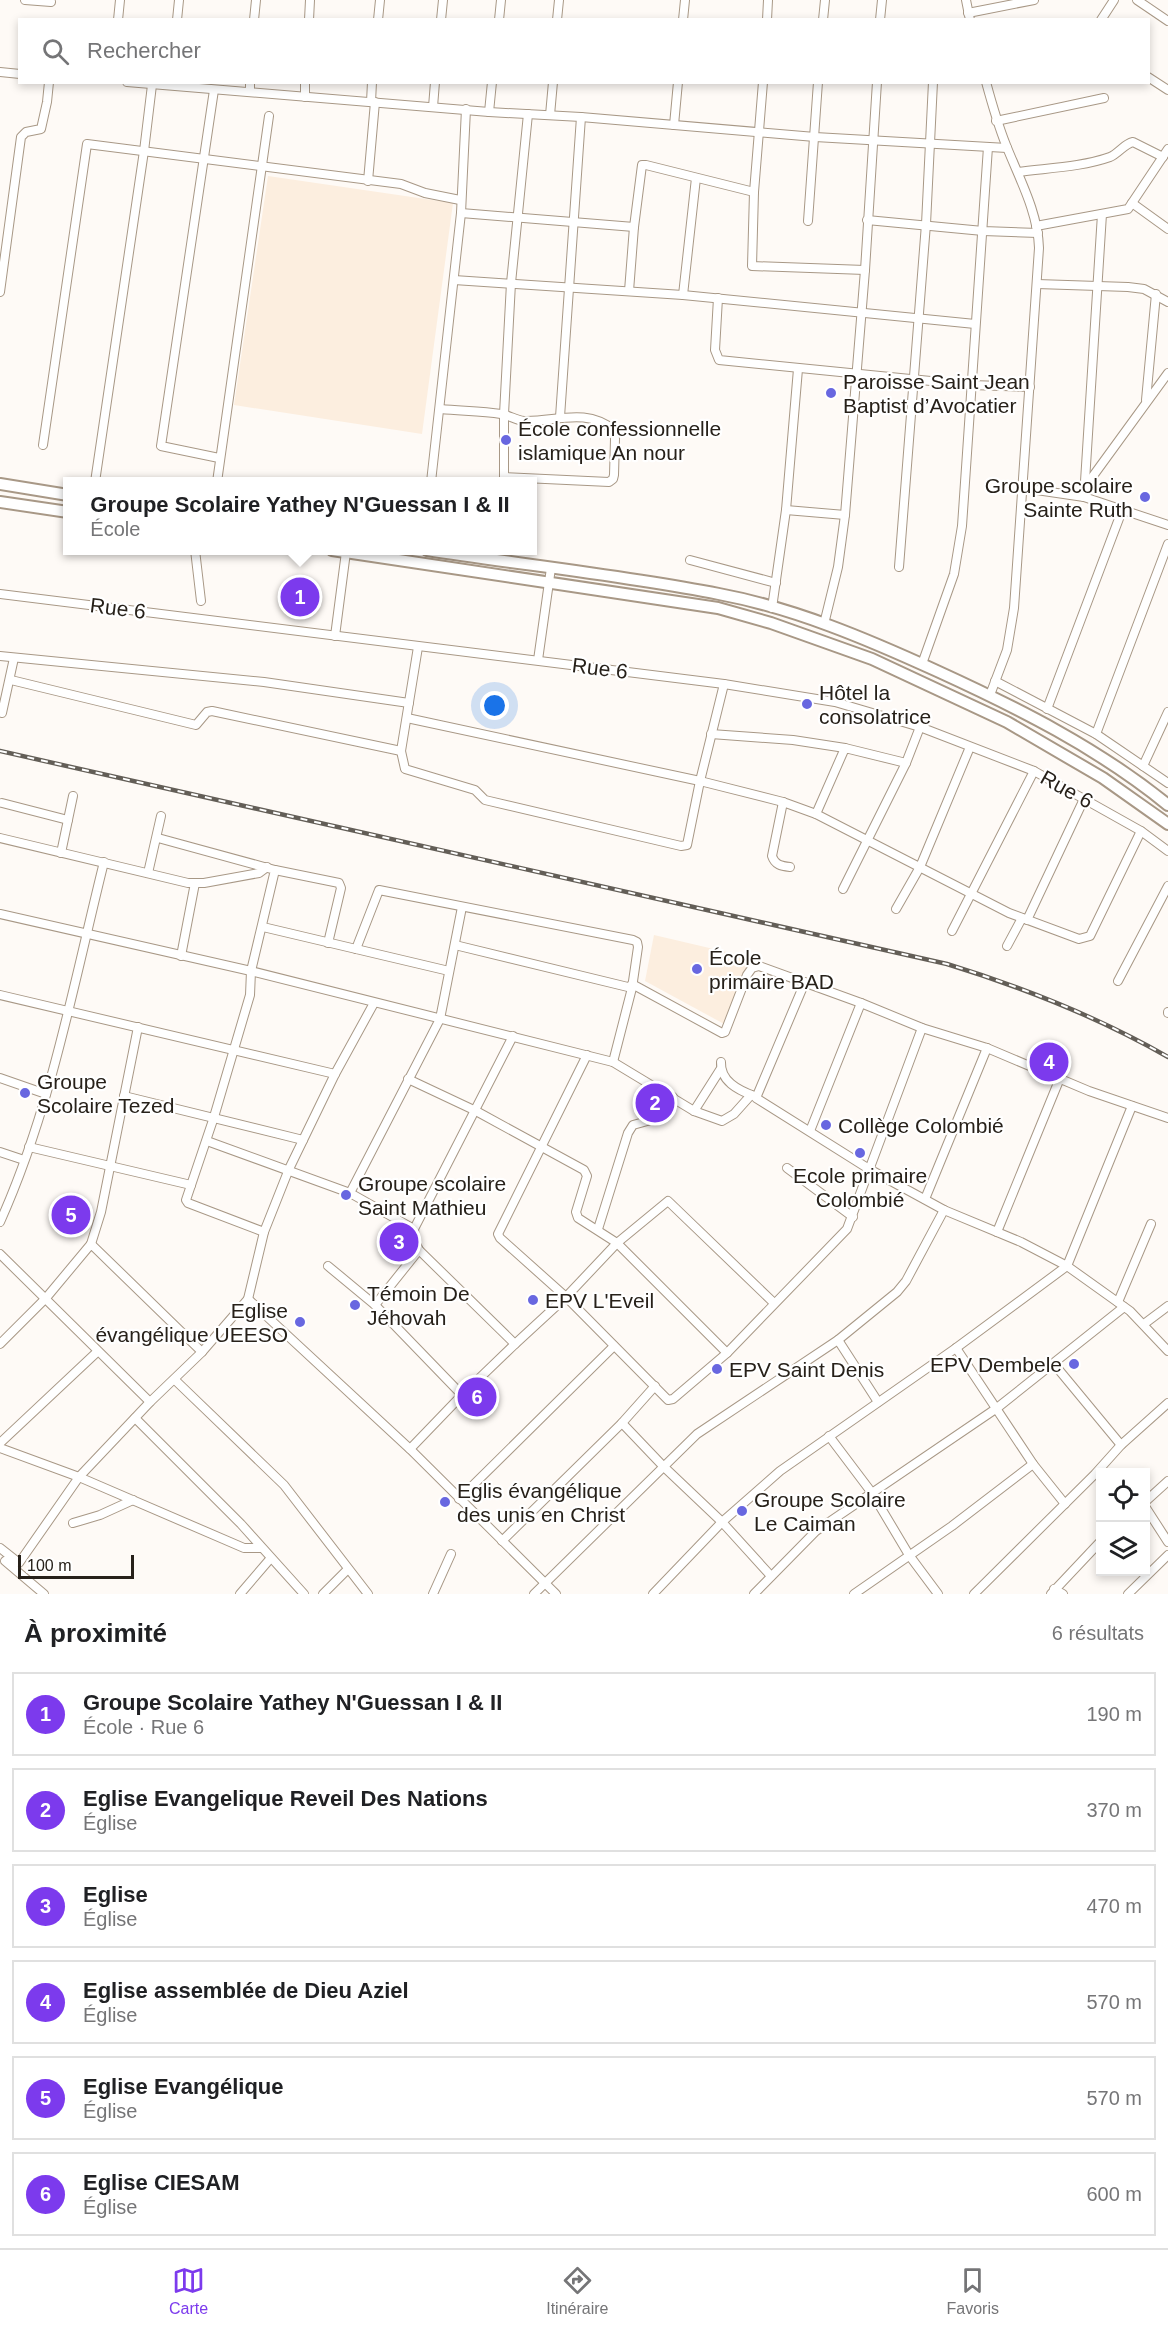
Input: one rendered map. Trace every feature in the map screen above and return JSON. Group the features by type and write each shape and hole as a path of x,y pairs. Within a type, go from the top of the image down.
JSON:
{"main road":[{"path":"0,484 63,494"},
{"path":"0,502 63,511"},
{"path":"366,555 718,608 771,623 872,659 1007,722 1103,778 1168,825"},
{"path":"498,556 550,568 720,594 824,624 922,664 1019,709 1110,762 1168,804"}],"street":[{"path":"25,0 51,2"},
{"path":"118,18 120,0"},
{"path":"177,18 179,0"},
{"path":"254,18 256,0"},
{"path":"309,18 310,0"},
{"path":"378,18 380,0"},
{"path":"441,18 443,0"},
{"path":"499,18 501,0"},
{"path":"557,18 559,0"},
{"path":"683,18 685,0"},
{"path":"767,18 768,0"},
{"path":"823,18 825,0"},
{"path":"880,18 882,0"},
{"path":"966,0 969,16 1034,0"},
{"path":"1102,18 1114,0"},
{"path":"1137,0 1168,21"},
{"path":"0,72 18,74"},
{"path":"1150,78 1168,90"},
{"path":"0,292 2,252 21,136 26,132 38,131 42,126 49,84"},
{"path":"144,84 815,137 1007,148"},
{"path":"250,84 250,92"},
{"path":"305,84 305,97"},
{"path":"368,181 372,84"},
{"path":"433,107 435,84"},
{"path":"489,112 492,84"},
{"path":"550,115 552,84"},
{"path":"674,125 678,84"},
{"path":"763,84 754,192 752,266 865,270"},
{"path":"808,221 818,84"},
{"path":"824,624 838,567 845,515 865,270 876,84"},
{"path":"899,567 926,224 933,84"},
{"path":"987,84 996,121 1018,172 1037,230 1037,284 1011,627 1007,650 990,695"},
{"path":"96,477 152,85"},
{"path":"214,90 161,446 219,458"},
{"path":"996,121 1104,98"},
{"path":"432,477 461,213 466,110"},
{"path":"504,477 504,414 511,283 528,114"},
{"path":"217,477 269,116"},
{"path":"560,417 581,117"},
{"path":"867,220 983,231 1037,230 1128,208 1166,155 1133,142 1118,153 1103,159 1018,172"},
{"path":"44,445 86,147 90,144 262,168 401,184 425,193 460,200"},
{"path":"922,664 954,574 962,526 988,147"},
{"path":"629,291 642,165 754,192"},
{"path":"683,295 696,178"},
{"path":"1132,203 1168,229"},
{"path":"461,213 634,227"},
{"path":"1084,497 1102,214"},
{"path":"454,280 683,295 975,324"},
{"path":"1037,284 1144,289 1168,302"},
{"path":"1146,402 1155,294"},
{"path":"718,298 715,350 719,360 971,385 1030,387"},
{"path":"772,608 786,510 798,369"},
{"path":"1084,488 1168,373"},
{"path":"441,409 504,414 523,421 560,417 587,418 614,430 613,479 609,482 537,480"},
{"path":"1023,488 1084,497 1123,508 1168,525"},
{"path":"1047,710 1123,508"},
{"path":"786,510 845,515"},
{"path":"1096,734 1168,544"},
{"path":"196,555 201,601"},
{"path":"335,636 346,555"},
{"path":"690,560 776,583"},
{"path":"538,660 550,568"},
{"name":"Rue 6","path":"0,594 724,684 835,702 920,727 1034,771 1141,831 1168,851"},
{"path":"418,646 401,751 405,769 475,790 485,800 681,846 687,845 724,684"},
{"path":"0,656 264,682 409,703"},
{"path":"2,713 4,690 11,680 14,658"},
{"path":"11,680 196,725 207,712 212,711 401,751"},
{"path":"995,681 1096,734 1168,783"},
{"path":"1143,766 1168,712"},
{"path":"407,718 700,781 783,802 816,814 1024,919 1079,939 1090,936 1141,831"},
{"path":"843,889 906,763 920,727"},
{"path":"711,734 793,740 845,748 906,763"},
{"path":"896,909 920,867 970,747"},
{"path":"816,814 845,748"},
{"path":"952,930 1034,771"},
{"path":"61,853 73,796"},
{"path":"1007,946 1024,919 1084,799"},
{"path":"783,802 772,856 774,862 790,867"},
{"path":"2,803 68,820"},
{"path":"148,873 158,838 161,816"},
{"path":"0,838 195,883 259,873 271,868"},
{"path":"158,838 271,868 339,883 341,888 328,943"},
{"path":"0,1222 29,1147 46,1094 104,862"},
{"path":"264,1232 188,1203 186,1200 207,1141 250,995 251,971 263,927 271,868"},
{"path":"181,956 195,883"},
{"path":"1118,981 1168,887"},
{"path":"356,949 379,890 638,942 632,986 613,1062"},
{"path":"350,1193 440,1018 462,907"},
{"path":"0,914 251,971 613,1062 694,1111 722,1121 734,1114 754,1096 805,982"},
{"path":"263,927 449,971"},
{"path":"455,945 632,986 722,1032 727,1031 752,968 759,966 922,1028 987,1048 1168,1118"},
{"path":"0,995 335,1074"},
{"path":"5,1561 19,1563 80,1477 150,1402 202,1353 248,1299 264,1232 289,1169 335,1074 374,1003"},
{"path":"810,1131 861,1003"},
{"path":"0,1344 46,1298 91,1244 101,1212 138,1027"},
{"path":"587,1055 498,1234 566,1298 664,1397 673,1399 727,1353 847,1229 922,1028"},
{"path":"513,1036 414,1229 415,1242 419,1251 515,1344"},
{"path":"925,1199 987,1048"},
{"path":"694,1111 720,1066 728,1082 869,1169 944,1210 1045,1253 1066,1266 1121,1304 1144,1324 1168,1351"},
{"path":"0,1078 46,1094"},
{"path":"997,1232 1060,1078"},
{"path":"408,1079 476,1111 580,1167 587,1174 576,1215 578,1218 598,1228 617,1243 727,1353"},
{"path":"124,1096 303,1140"},
{"path":"598,1228 628,1133 633,1125 651,1120 673,1097"},
{"path":"653,1594 722,1522 780,1471 956,1348 1066,1266 1132,1106"},
{"path":"207,1141 350,1193 414,1229"},
{"path":"29,1147 109,1168 191,1185"},
{"path":"0,1152 24,1160"},
{"path":"787,1168 853,1217"},
{"path":"410,1449 462,1395 566,1298 617,1243 668,1201 774,1303"},
{"path":"534,1594 704,1428 838,1340 903,1287 944,1210"},
{"path":"753,1594 816,1531 997,1408 1054,1364 1121,1304 1151,1224"},
{"path":"91,1244 202,1353"},
{"path":"375,1305 419,1251"},
{"path":"0,1254 150,1402"},
{"path":"328,1266 375,1305 462,1395"},
{"path":"248,1299 410,1449 556,1594"},
{"path":"1144,1324 1168,1306"},
{"path":"838,1340 878,1402"},
{"path":"459,1498 614,1346"},
{"path":"956,1348 1034,1464 1065,1504"},
{"path":"0,1443 97,1352"},
{"path":"1054,1364 1121,1445"},
{"path":"175,1380 284,1485 368,1594"},
{"path":"502,1541 622,1423 655,1386"},
{"path":"974,1594 1121,1445 1167,1406"},
{"path":"135,1418 241,1524 304,1594"},
{"path":"622,1423 722,1522 771,1576"},
{"path":"829,1436 872,1493 909,1555 938,1594"},
{"path":"0,1448 80,1477 243,1548 261,1548"},
{"path":"854,1594 952,1526 1034,1464"},
{"path":"1150,1497 1168,1481"},
{"path":"73,1523 100,1515 133,1500"},
{"path":"1150,1514 1168,1542"},
{"path":"1053,1592 1096,1547"},
{"path":"0,1548 5,1561 44,1594"},
{"path":"433,1594 451,1554"},
{"path":"1128,1594 1168,1555"},
{"path":"240,1594 270,1558"},
{"path":"323,1594 348,1569"},
{"path":"1053,1592 1063,1594"}],"shaded area":[{"path":"268,176 453,203 422,434 234,405"},
{"name":"École primaire BAD","path":"654,935 752,958 726,1025 645,981"}],"railway":[{"path":"0,751 947,964 1061,1004 1168,1057"}],"place":[{"name":"Paroisse Saint Jean Baptist d’Avocatier","path":"831,393"},
{"name":"École confessionnelle islamique An nour","path":"506,440"},
{"name":"Groupe scolaire Sainte Ruth","path":"1145,497"},
{"name":"Groupe Scolaire Yathey N'Guessan I & II","path":"300,597"},
{"name":"Hôtel la consolatrice","path":"807,704"},
{"name":"École primaire BAD","path":"697,969"},
{"name":"Eglise assemblée de Dieu Aziel","path":"1049,1062"},
{"name":"Groupe Scolaire Tezed","path":"25,1093"},
{"name":"Eglise Evangelique Reveil Des Nations","path":"655,1103"},
{"name":"Collège Colombié","path":"826,1125"},
{"name":"Ecole primaire Colombié","path":"860,1153"},
{"name":"Groupe scolaire Saint Mathieu","path":"346,1195"},
{"name":"Eglise Evangélique","path":"71,1215"},
{"name":"Eglise","path":"399,1242"},
{"name":"EPV L'Eveil","path":"533,1300"},
{"name":"Témoin De Jéhovah","path":"355,1305"},
{"name":"Eglise évangélique UEESO","path":"300,1322"},
{"name":"EPV Dembele","path":"1074,1364"},
{"name":"EPV Saint Denis","path":"717,1369"},
{"name":"Eglise CIESAM","path":"477,1397"},
{"name":"Eglis évangélique des unis en Christ","path":"445,1502"},
{"name":"Groupe Scolaire Le Caiman","path":"742,1511"}]}
